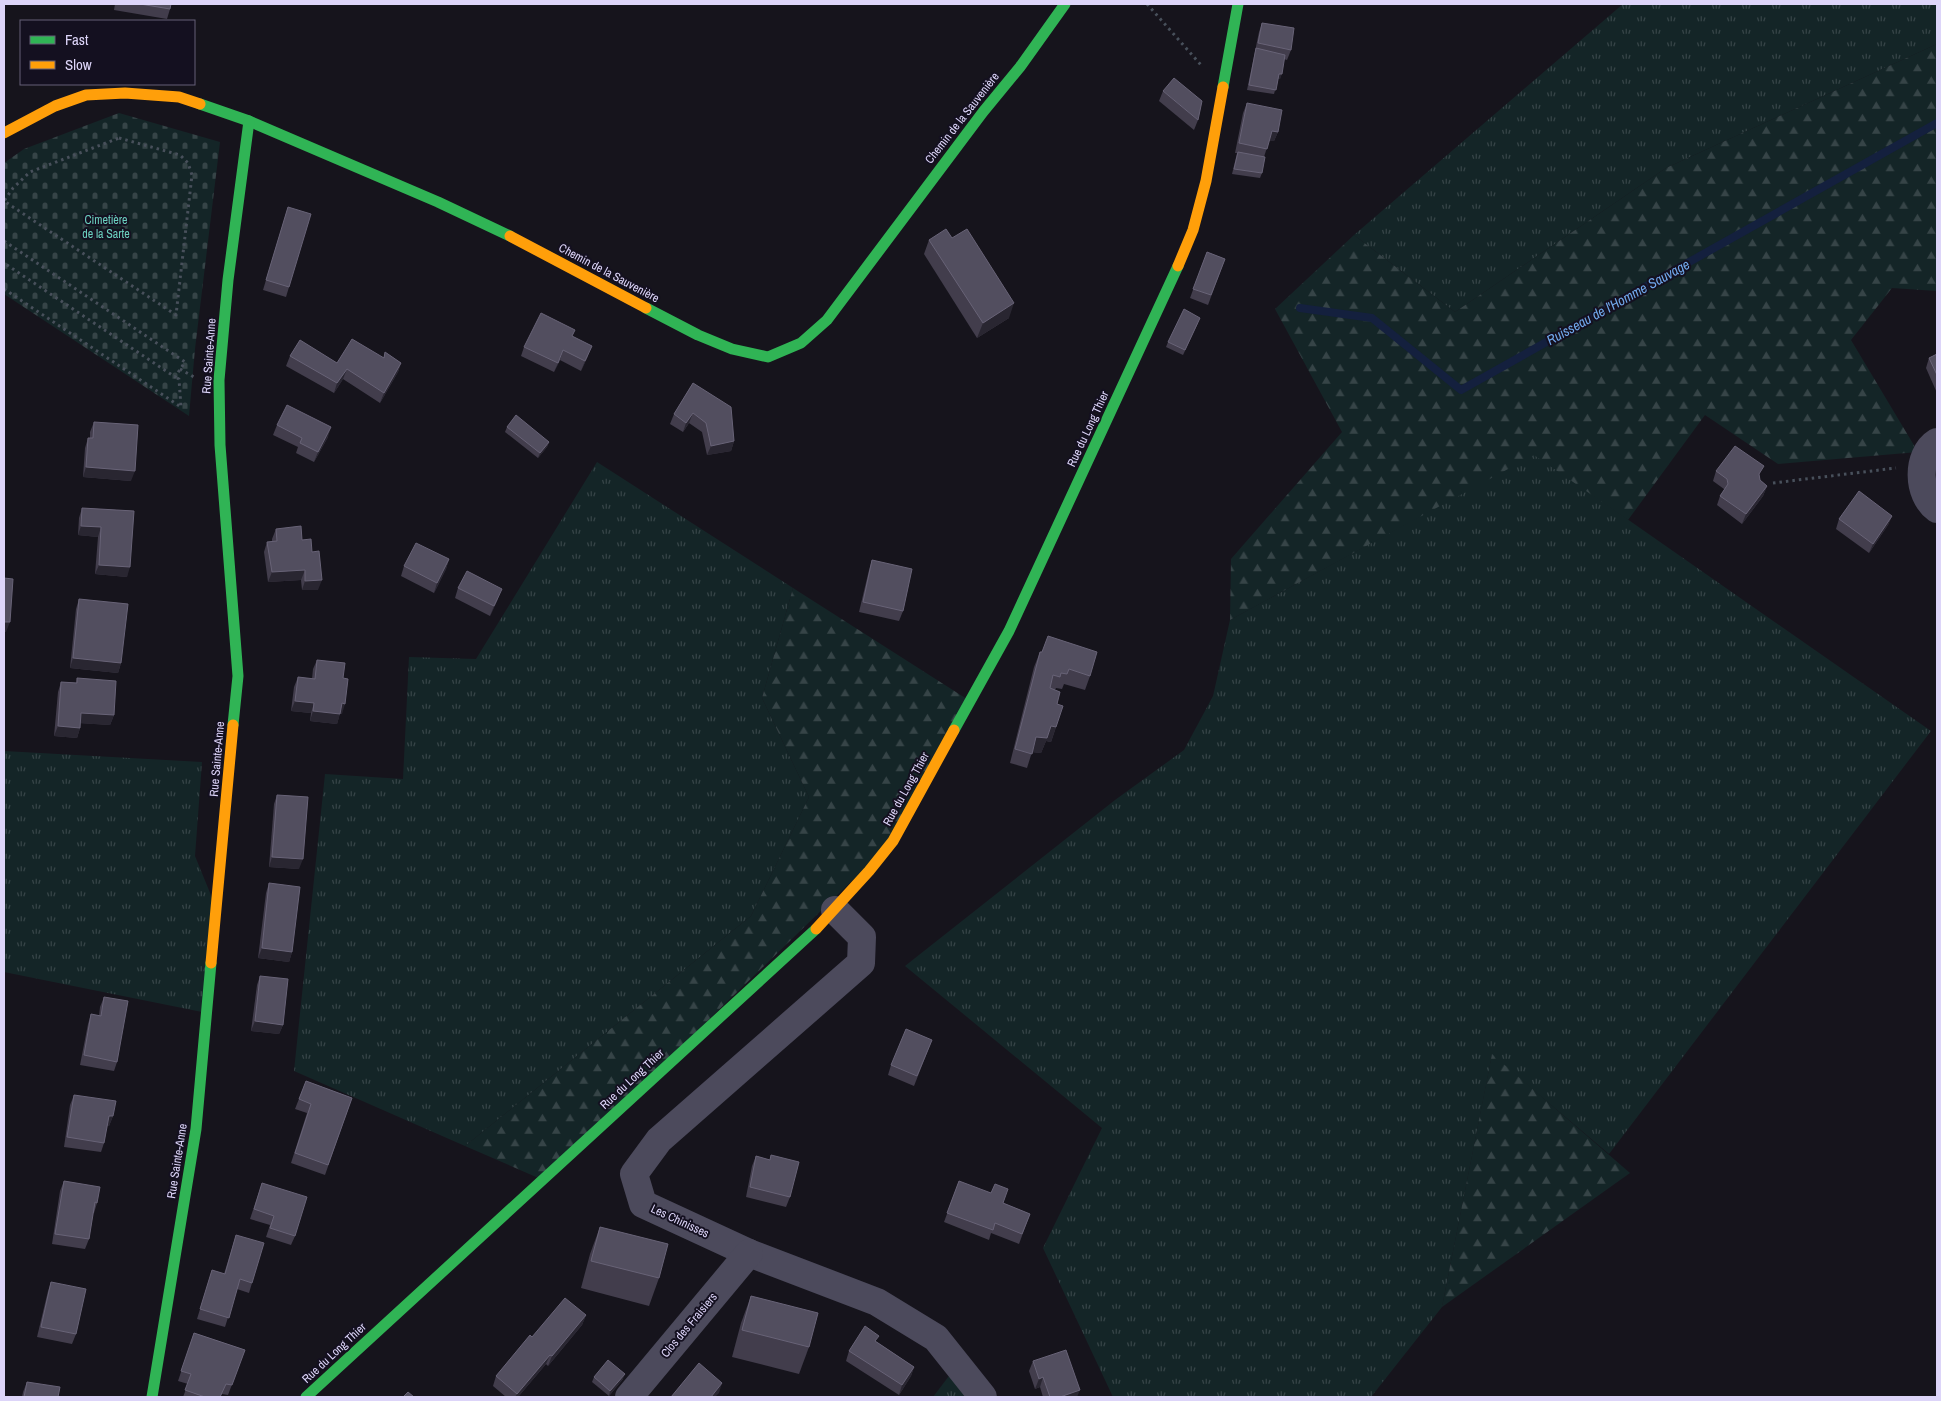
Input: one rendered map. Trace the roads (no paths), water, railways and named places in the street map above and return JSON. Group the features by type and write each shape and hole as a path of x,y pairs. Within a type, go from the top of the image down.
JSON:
{"street":[{"name":"Chemin de la Sauvenière","path":"4,133 55,106 86,95 125,93 179,97 249,121 438,202 504,234 698,335 732,349 768,357 801,343 827,320 983,112 1020,67 1065,4"},
{"name":"Rue du Long Thier","path":"306,1397 807,937 835,910 893,841 1009,631 1172,282 1193,230 1206,181 1238,4"},
{"name":"Rue Sainte-Anne","path":"152,1397 196,1129 238,676 220,445 219,380 228,280 249,121"},
{"path":"1937,442 1933,445 1922,465 1922,487 1931,504 1937,509"},
{"name":"Les Chinisses","path":"835,910 862,937 861,963 835,988 659,1140 634,1174 643,1204 749,1253 877,1302 936,1338 983,1397"},
{"name":"Clos des Fraisiers","path":"629,1397 749,1253"}],"waterway":[{"name":"Ruisseau de l'Homme Sauvage","path":"1300,308 1372,318 1461,390 1937,123"}],"park label":[{"name":"Cimetière de la Sarte","path":"106,227"}]}
